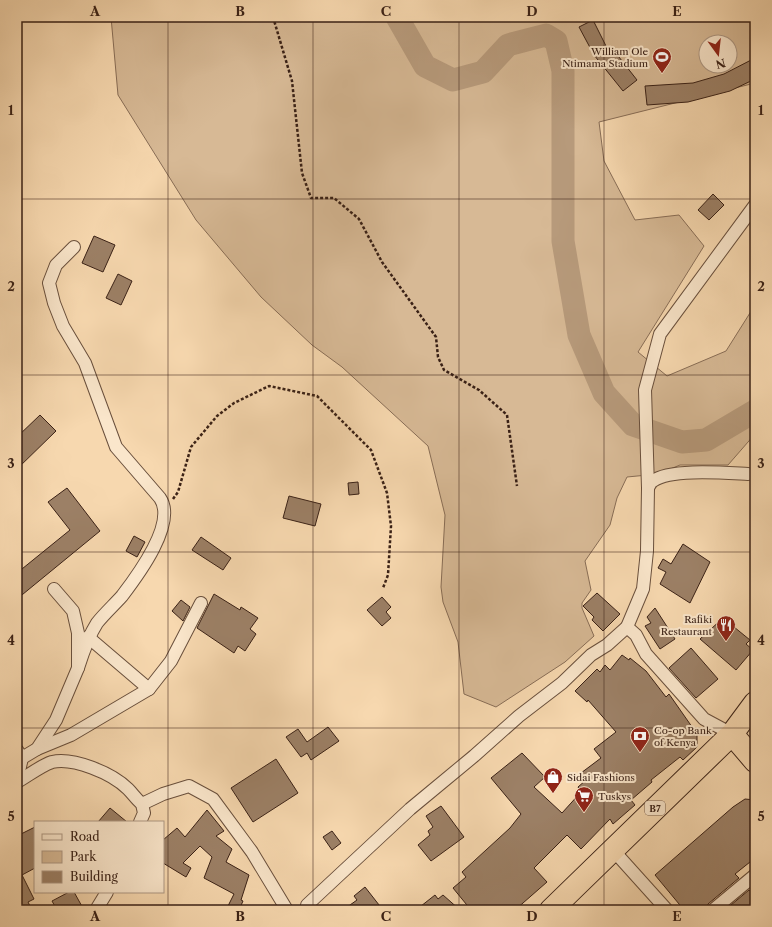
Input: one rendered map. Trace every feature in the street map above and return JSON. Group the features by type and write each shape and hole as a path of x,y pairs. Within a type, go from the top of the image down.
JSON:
{"highway":[{"name":"B7","path":"551,910 732,734 755,703"},
{"path":"732,734 755,761"}],"street":[{"path":"307,908 410,810 519,716 562,683 591,655 607,645 627,627 643,589 647,551 648,488 645,390 660,334 755,205"},
{"path":"37,749 56,720 78,668 88,637 98,622 122,596 147,560 160,532 165,513 164,505 160,498 116,447 85,363 63,326 54,303 49,283 56,265 74,247"},
{"path":"648,488 653,481 669,475 705,472 748,474"},
{"path":"54,588 73,611 78,633 78,668"},
{"path":"17,781 19,754 37,749 71,734 149,689 171,661 202,603"},
{"path":"627,627 636,635 646,654 704,719 732,734"},
{"path":"88,637 149,689"},
{"path":"17,781 50,763 60,761 76,763 106,775 127,788 133,797 142,804 144,813 140,821"},
{"path":"142,804 163,794 189,786 213,799 252,852 287,910"},
{"path":"613,850 667,910"},
{"path":"714,910 755,874"},
{"path":"96,910 106,893"}],"path":[{"path":"273,17 292,81 302,173 311,198 334,198 359,219 382,262 436,337 438,357 444,370 479,390 507,415 516,486"},
{"path":"165,513 178,492 192,447 217,416 234,403 270,386 317,396 371,450 387,493 391,526 388,575 383,588"}],"green space":[{"path":"111,17 755,17 755,83 599,122 604,161 635,220 679,215 704,246 638,352 667,376 726,351 755,305 755,434 728,465 680,465 658,474 627,477 617,498 610,525 585,561 591,590 582,603 582,608 594,636 565,662 496,707 464,694 458,642 443,602 441,587 445,515 428,446 342,367 312,345 261,297 196,220 118,95"}],"building":[{"path":"593,20 611,56 615,52 637,80 623,91 594,55 579,27"},
{"path":"755,58 755,79 730,91 688,102 647,105 645,86 693,83 724,74 738,74 738,67"},
{"path":"713,194 724,205 709,220 698,210"},
{"path":"94,236 115,245 103,272 82,263"},
{"path":"118,274 132,281 121,305 106,298"},
{"path":"40,415 56,431 17,469 17,437"},
{"path":"358,482 359,494 349,495 348,483"},
{"path":"67,488 100,531 17,599 17,573 70,530 48,502"},
{"path":"289,496 321,504 315,526 283,518"},
{"path":"134,536 145,542 137,557 126,551"},
{"path":"201,537 231,558 223,570 192,550"},
{"path":"683,544 710,562 690,603 660,584 666,572 658,568 663,559 671,564"},
{"path":"597,593 620,614 603,631 592,620 594,617 583,606"},
{"path":"214,594 240,610 241,607 258,618 250,629 256,634 245,651 238,646 234,653 197,628"},
{"path":"382,597 391,607 386,612 391,618 382,626 367,610"},
{"path":"181,600 190,607 183,621 172,611"},
{"path":"655,608 675,639 660,649 645,626 651,623 647,617"},
{"name":"Rafiki Restaurant","path":"723,618 750,640 746,644 753,650 736,670 700,639"},
{"path":"691,648 718,679 696,698 669,668"},
{"path":"622,655 629,660 630,658 646,671 666,697 669,694 697,734 697,747 683,760 680,757 651,780 652,782 631,800 635,805 613,824 610,819 581,849 567,835 534,868 547,882 515,910 471,910 453,888 466,877 462,872 510,828 521,814 491,778 522,753 545,777 534,787 562,813 581,792 578,787 586,780 581,773 601,758 594,749 616,732 588,700 587,702 575,691 597,669 600,672 605,665 610,670"},
{"path":"328,727 339,741 311,760 307,753 301,757 286,737 298,729 307,742"},
{"path":"276,759 298,793 253,822 231,788"},
{"path":"745,799 755,800 755,858 735,874 739,878 708,904 706,910 684,910 655,875 733,807"},
{"path":"441,806 464,837 431,861 418,845 430,835 428,831 433,827 426,816"},
{"path":"110,808 126,821 99,821"},
{"path":"207,810 224,831 216,836 232,849 226,862 249,875 241,900 243,901 239,910 226,910 234,894 204,878 212,857 200,846 183,863 191,868 186,877 164,864 164,839 177,828 185,837"},
{"path":"34,828 34,869 22,875 34,899 28,902 32,910 17,910 17,836"},
{"path":"332,831 341,843 332,850 323,837"},
{"path":"365,887 383,910 343,910 357,900 354,896"},
{"path":"755,888 755,910 725,910 749,890 751,892"},
{"path":"67,893 75,893 84,910 57,910 52,901"},
{"path":"435,895 438,899 443,895 460,910 416,910"}],"waterway":[{"path":"397,17 425,66 453,80 483,72 508,45 546,35 556,41 563,71 563,241 579,335 604,393 633,425 682,442 706,440 755,411"}],"place":[{"name":"William Ole Ntimama Stadium","path":"662,74"},
{"name":"Rafiki Restaurant","path":"726,642"},
{"name":"Co-op Bank of Kenya","path":"640,753"},
{"name":"Sidai Fashions","path":"553,794"},
{"name":"Tuskys","path":"584,813"}]}
